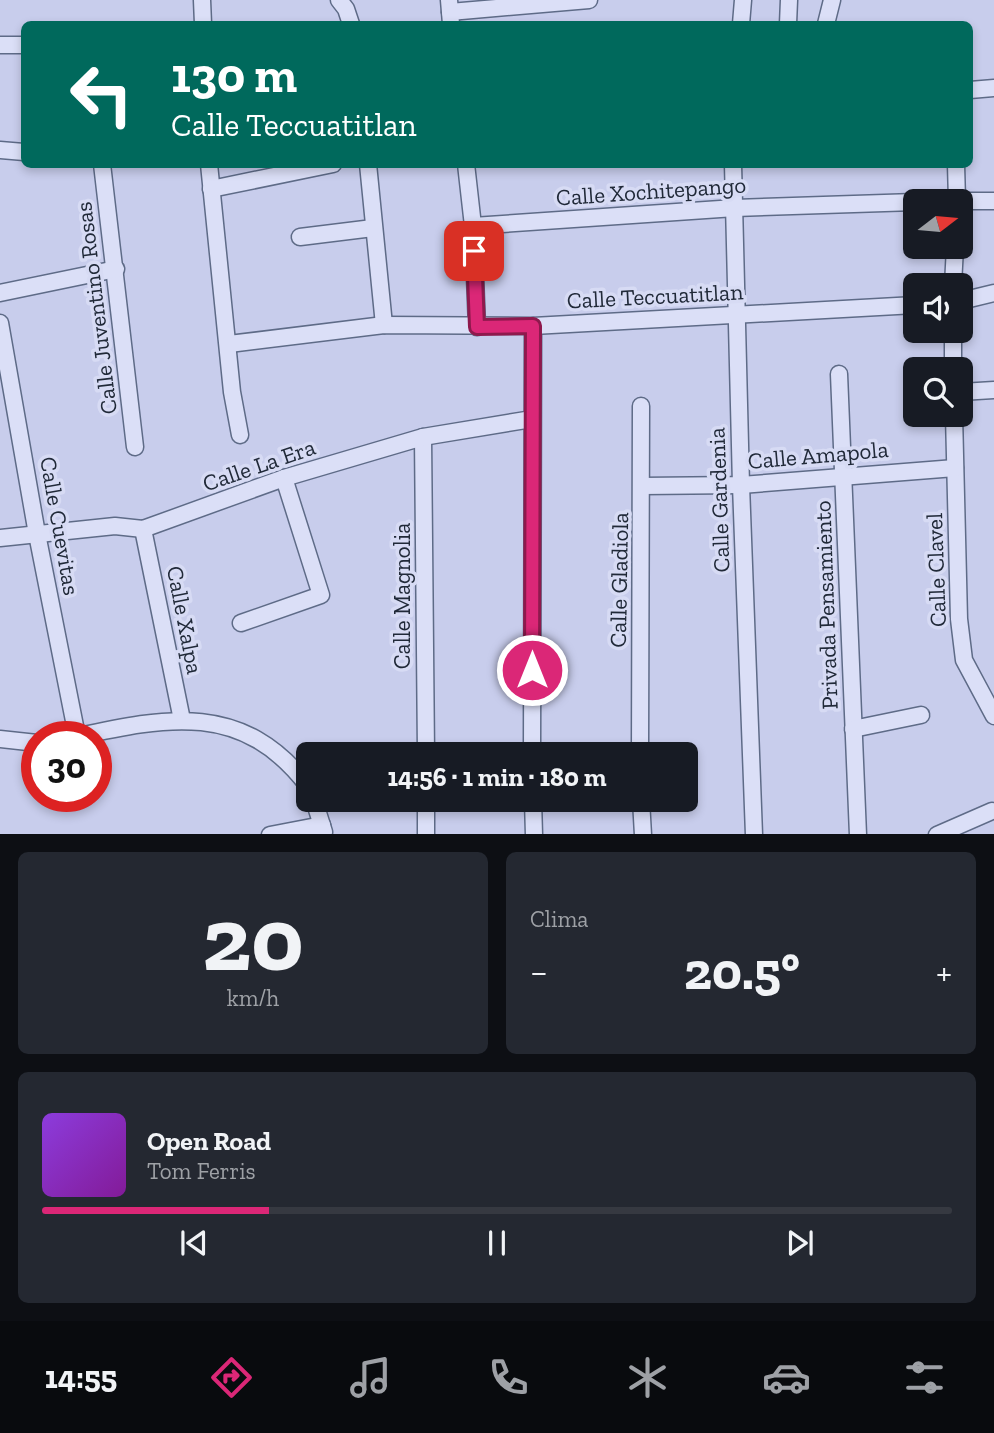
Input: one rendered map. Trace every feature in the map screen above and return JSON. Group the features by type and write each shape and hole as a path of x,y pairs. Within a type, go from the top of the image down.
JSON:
{"street":[{"path":"202,0 203,21"},
{"path":"339,0 350,21"},
{"path":"450,12 589,0"},
{"path":"741,21 743,0"},
{"path":"788,21 789,0"},
{"path":"827,21 832,0"},
{"path":"0,45 21,45"},
{"path":"973,90 994,88"},
{"path":"0,150 21,152"},
{"name":"Calle Juventino Rosas","path":"103,168 135,447"},
{"path":"209,168 232,391 240,435"},
{"path":"211,189 313,168"},
{"path":"368,168 384,325"},
{"path":"466,168 473,226 477,327"},
{"name":"Calle Gardenia","path":"733,168 754,834"},
{"path":"956,168 956,189"},
{"path":"973,201 994,201"},
{"name":"Calle Xochitepango","path":"473,226 735,208 903,202"},
{"path":"300,237 373,228"},
{"path":"0,293 116,269"},
{"path":"973,298 994,293"},
{"name":"Calle Teccuatitlan","path":"229,344 384,325 533,326 903,306"},
{"name":"Calle Cuevitas","path":"0,323 4,362 73,721"},
{"path":"531,742 533,326"},
{"name":"Privada Pensamiento","path":"839,374 858,834"},
{"path":"973,391 994,390"},
{"name":"Calle Gladiola","path":"640,742 641,406"},
{"name":"Calle La Era","path":"0,538 115,526 143,529 284,478 423,437 532,419"},
{"name":"Calle Clavel","path":"954,427 959,619 964,660 994,716"},
{"name":"Calle Magnolia","path":"423,437 426,742"},
{"name":"Calle Amapola","path":"642,486 741,485 955,468"},
{"path":"241,623 321,595 284,478"},
{"name":"Calle Xalpa","path":"143,529 182,720"},
{"path":"853,729 921,715"},
{"path":"112,729 182,720 207,721 239,731 296,771"},
{"path":"0,739 21,741"},
{"path":"939,834 992,811"},
{"path":"281,834 323,830 318,812"},
{"path":"426,812 426,834"},
{"path":"533,812 534,834"},
{"path":"642,812 643,834"}],"route":[{"path":"474,251 477,327 533,326 532,670"}]}
